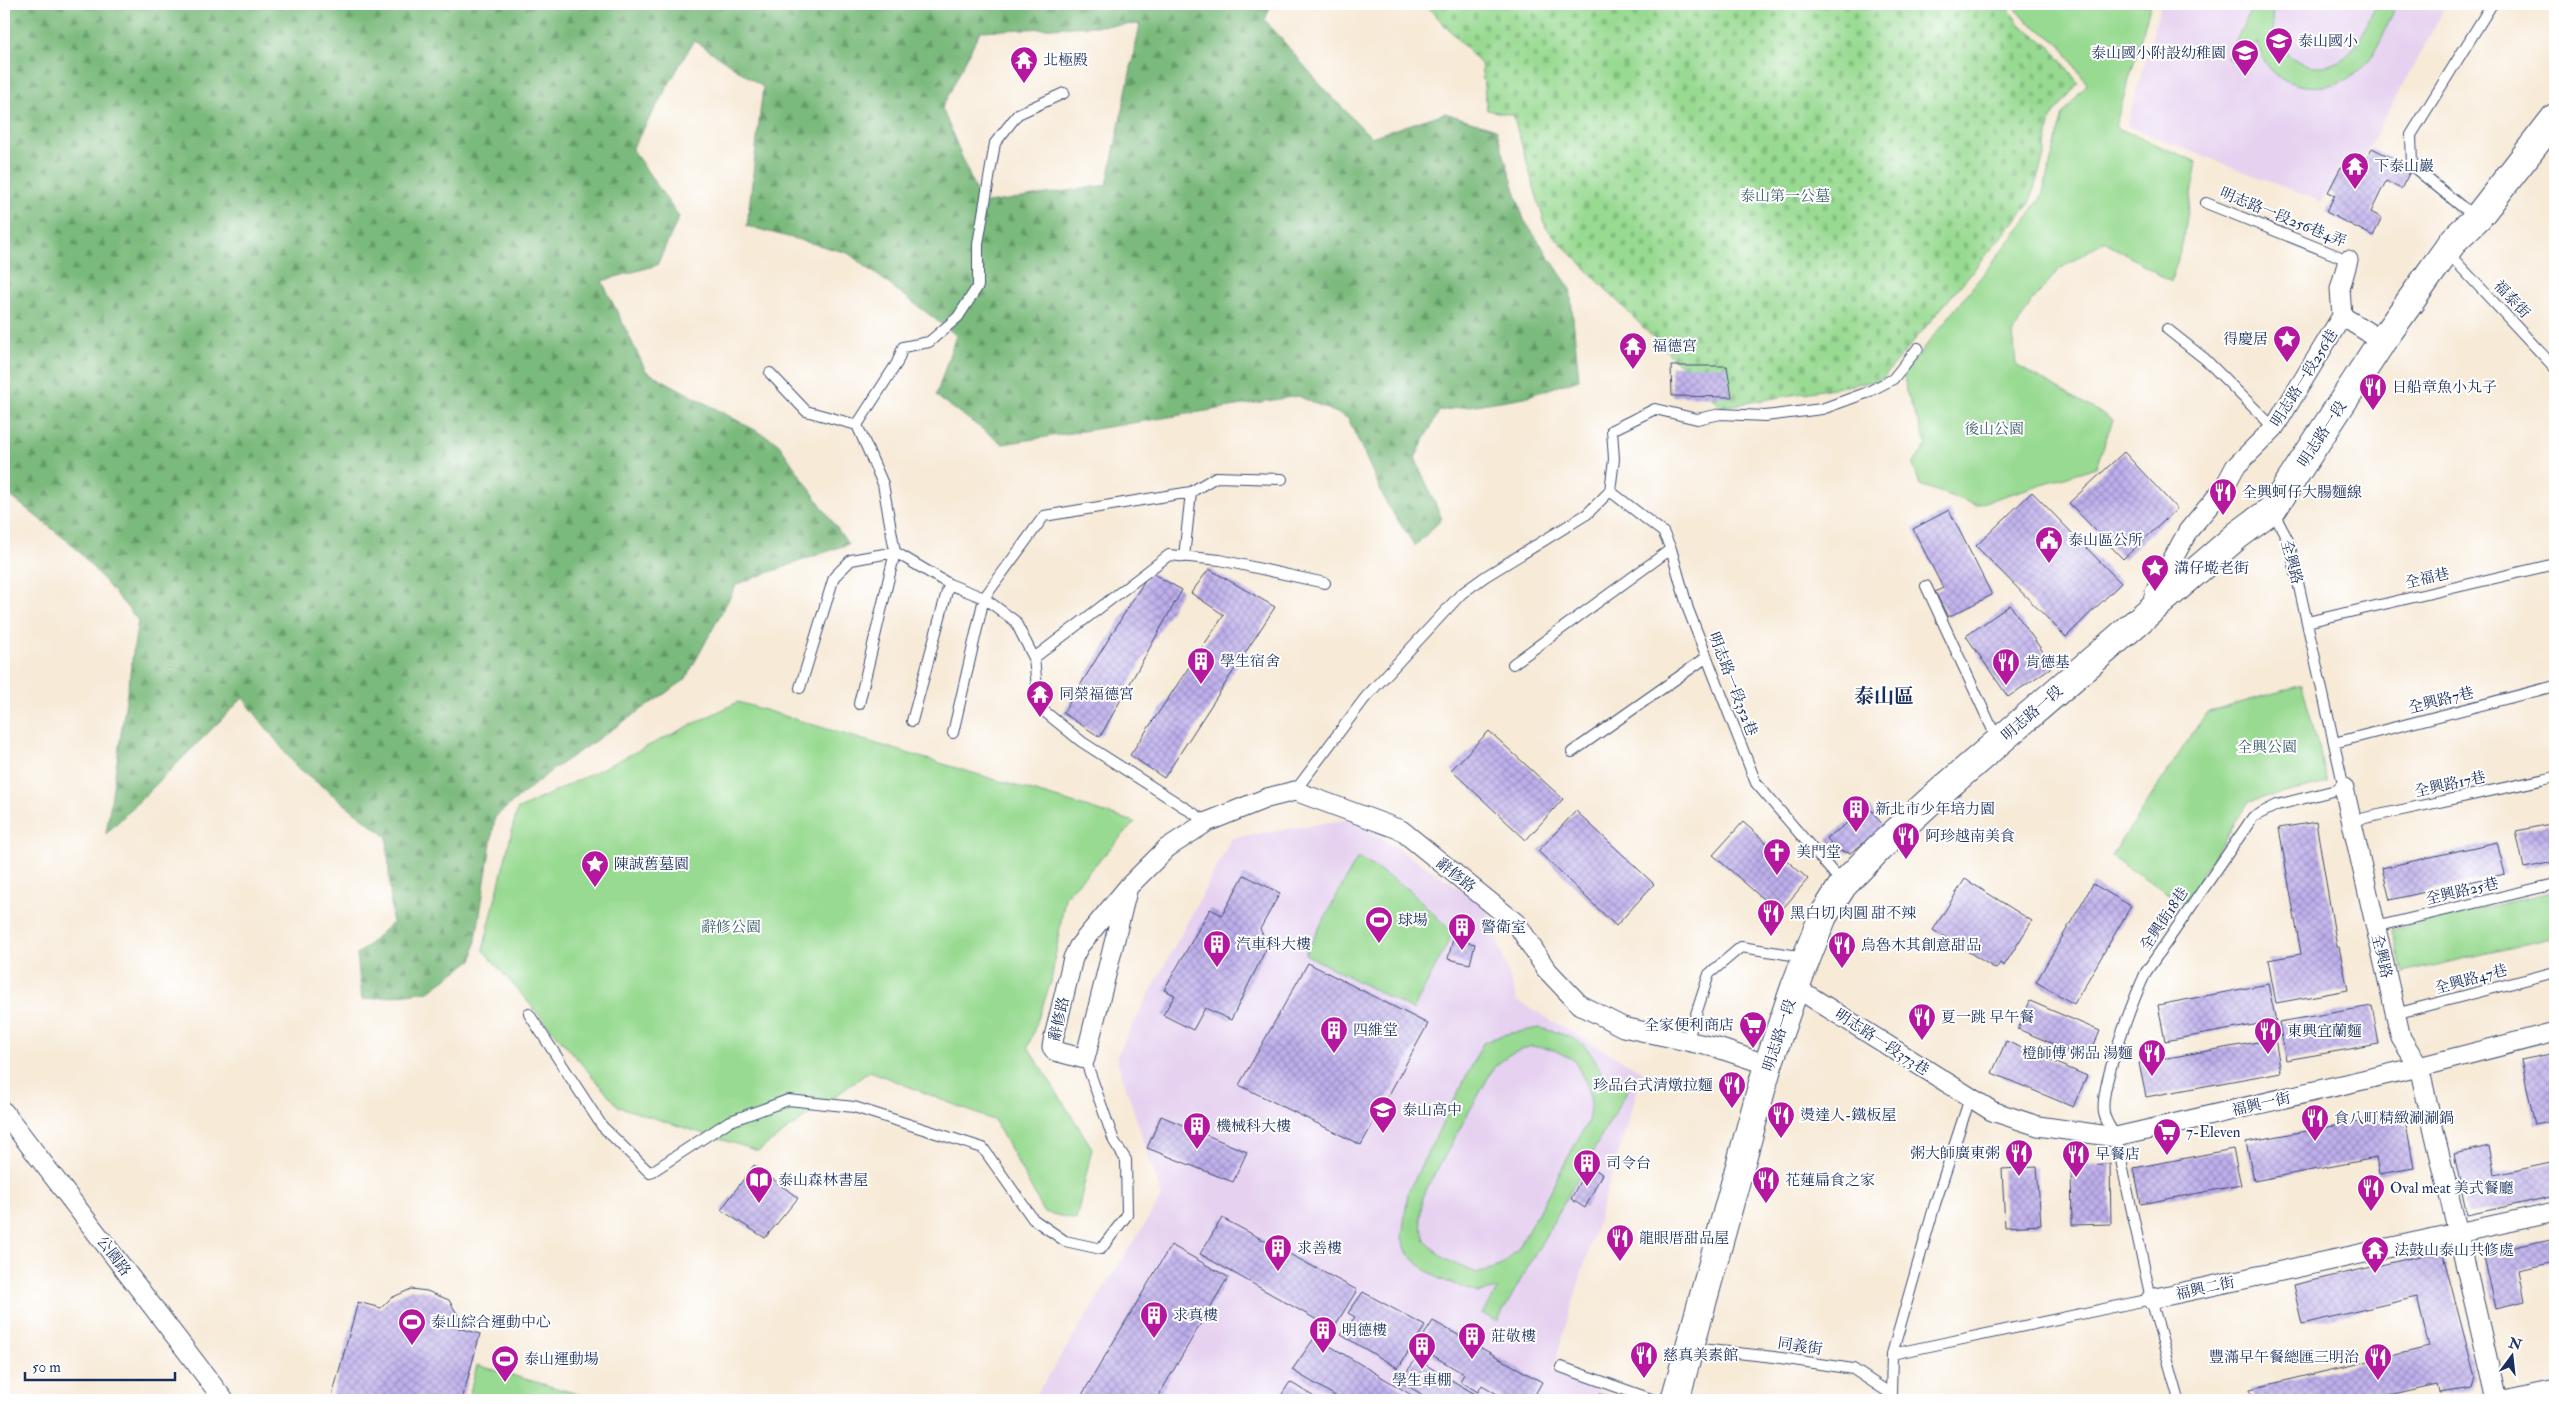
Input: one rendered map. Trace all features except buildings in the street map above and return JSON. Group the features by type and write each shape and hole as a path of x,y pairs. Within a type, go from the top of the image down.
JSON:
{"main road":[{"name":"明志路一段","path":"1675,1400 1768,1065 1795,986 1823,916 1843,885 1879,848 1999,742 2238,535 2272,510 2382,341 2446,251 2478,216 2555,118"}],"street":[{"name":"明志路一段256巷","path":"2151,610 2155,592 2188,531 2224,488 2235,468 2274,428 2342,316 2340,289 2348,260"},
{"path":"2342,316 2382,341"},
{"name":"全興路","path":"2344,788 2395,1014 2401,1038 2419,1067 2497,1400"},
{"name":"辭修路","path":"1084,1059 1055,1052 1052,1047 1074,958 1079,946 1128,887 1167,848 1207,822 1267,798 1295,791 1401,830 1517,924 1546,969 1580,1005 1622,1027 1718,1048 1768,1065"},
{"path":"1084,1059 1128,887"},
{"name":"明志路一段373巷","path":"1795,986 1970,1098"},
{"name":"福興一街","path":"1970,1098 1992,1111 2038,1126 2116,1138 2419,1067 2555,1032"},
{"name":"公園路","path":"4,1112 224,1400"},
{"name":"福興二街","path":"2151,1299 2555,1212"},
{"path":"2503,1400 2555,1389"}],"lane":[{"path":"2478,216 2461,206 2412,166 2411,135 2492,4"},
{"path":"857,425 897,363 903,347 929,342 958,317 978,286 978,244 995,143 1018,114 1064,93"},
{"name":"明志路一段256巷4弄","path":"2206,203 2348,260"},
{"name":"福泰街","path":"2446,251 2555,368"},
{"path":"2167,329 2205,359 2274,428"},
{"path":"1295,791 1365,698 1461,594 1486,576 1586,514 1610,491 1614,459 1612,430 1655,410 1697,419 1721,414 1765,416 1822,409 1866,393 1893,379 1918,348"},
{"path":"770,373 806,411 857,425"},
{"path":"857,425 883,484 895,552 859,704"},
{"path":"953,733 984,598 1044,516 1191,492 1216,477 1282,479"},
{"name":"明志路一段352巷","path":"1610,491 1663,532 1671,549 1688,609 1756,783 1843,885"},
{"path":"1184,557 1191,492"},
{"name":"全興路","path":"2272,510 2289,542 2344,788"},
{"path":"1513,664 1671,549"},
{"path":"800,688 834,577 851,560 895,552 949,584 984,598 1015,621 1034,658 1039,707 1082,742 1207,822"},
{"path":"1034,658 1168,555 1220,560 1325,583"},
{"name":"全福巷","path":"2306,622 2555,564"},
{"path":"912,721 949,584"},
{"path":"1926,586 1999,742"},
{"path":"1572,752 1707,657"},
{"name":"全興路7巷","path":"2334,743 2555,686"},
{"name":"全興路17巷","path":"2351,821 2555,777"},
{"name":"全興街18巷","path":"2179,1400 2151,1299 2116,1138 2104,1114 2104,1089 2137,992 2158,954 2253,817 2277,805 2344,788"},
{"name":"全興路25巷","path":"2375,927 2555,884"},
{"path":"1687,1042 1709,974 1741,947 1806,958"},
{"name":"全興路47巷","path":"2395,1014 2555,972"},
{"path":"530,1014 602,1126 650,1173 728,1122 788,1100 854,1107 983,1148 1033,1220 1065,1241 1101,1249 1127,1215 1126,1160 1114,1141 1084,1059"},
{"path":"1891,1397 1892,1354 1935,1204 1970,1098"},
{"name":"福興二街","path":"1892,1354 2151,1299"},
{"name":"同義街","path":"1690,1348 1774,1357 1853,1370 1891,1397"},
{"path":"1561,1367 1654,1400"}],"shaded area":[{"name":"泰山國小","path":"2161,4 2447,4 2357,169 2341,162 2322,202 2127,126"},
{"name":"泰山高中","path":"1351,819 1486,905 1517,1001 1643,1072 1552,1372 1622,1400 1033,1400 1162,1197 1116,1057 1232,838"}],"green space":[{"path":"4,4 1271,4 1265,20 1325,90 1371,137 1445,113 1496,129 1524,220 1570,288 1579,379 1525,397 1439,411 1415,458 1442,519 1415,546 1387,504 1348,418 1298,396 1003,444 936,396 956,335 848,253 747,226 763,87 694,40 632,149 679,217 657,265 602,281 646,371 777,442 848,544 737,584 685,680 552,770 495,817 473,959 429,991 362,1000 357,955 392,923 387,837 296,766 243,698 106,834 138,620 74,546 4,491","holes":["1140,24 1107,185 981,204 942,108 980,31"]},
{"name":"泰山第一公墓","path":"1425,4 2005,4 2019,24 2052,48 2078,83 2051,118 2045,152 2030,203 1881,380 1721,407 1546,228 1513,115 1487,110 1481,64"},
{"name":"後山公園","path":"2013,4 2151,4 2115,127 2197,162 2182,245 2171,282 2104,241 2060,269 2031,302 2013,334 2016,365 2113,420 2096,467 1976,505 1920,485 1913,464 1927,445 1906,391 1904,373 2023,224 2042,196 2063,114 2087,84 2061,45 2022,17"},
{"path":"2254,4 2275,4 2272,19 2274,34 2281,46 2290,56 2303,63 2316,66 2331,64 2351,52 2364,32 2376,4 2397,4 2376,48 2359,71 2338,83 2312,86 2299,85 2276,75 2264,60 2257,42 2245,66 2227,58"},
{"name":"全興公園","path":"2302,685 2328,783 2249,801 2184,903 2111,857 2206,713"},
{"name":"辭修公園","path":"738,702 1135,822 1065,897 1051,982 1028,1047 1092,1148 1076,1220 1044,1212 995,1121 870,1071 758,1151 619,1107 483,950 517,810"},
{"name":"球場","path":"1358,857 1411,891 1453,933 1413,1010 1305,954"},
{"path":"2555,891 2555,937 2403,973 2392,930"},
{"path":"1539,1028 1566,1035 1584,1045 1590,1052 1607,1087 1615,1073 1632,1082 1497,1322 1482,1313 1498,1289 1478,1293 1440,1279 1424,1269 1408,1254 1402,1238 1408,1192 1483,1043 1502,1035","holes":["1531,1046 1554,1050 1574,1060 1586,1083 1591,1101 1588,1121 1518,1249 1502,1265 1477,1274 1445,1259 1425,1241 1420,1219 1423,1195 1494,1067 1509,1055"]},
{"name":"泰山運動場","path":"477,1365 598,1400 468,1400"}],"place":[{"name":"泰山國小","path":"2279,65"},
{"name":"泰山國小附設幼稚園","path":"2245,77"},
{"name":"北極殿","path":"1024,84"},
{"name":"下泰山巖","path":"2355,190"},
{"name":"得慶居","path":"2287,363"},
{"name":"福德宮","path":"1633,370"},
{"name":"日船章魚小丸子","path":"2373,411"},
{"name":"全興蚵仔大腸麵線","path":"2223,516"},
{"name":"泰山區公所","path":"2049,564"},
{"name":"溝仔墘老街","path":"2155,592"},
{"name":"學生宿舍","path":"1201,685"},
{"name":"肯德基","path":"2006,686"},
{"name":"同榮福德宮","path":"1040,718"},
{"name":"新北市少年培力園","path":"1856,833"},
{"name":"阿珍越南美食","path":"1906,860"},
{"name":"美門堂","path":"1777,876"},
{"name":"陳誠舊墓園","path":"595,888"},
{"name":"黑白切 肉圓 甜不辣","path":"1771,937"},
{"name":"球場","path":"1379,944"},
{"name":"警衛室","path":"1462,951"},
{"name":"汽車科大樓","path":"1217,968"},
{"name":"烏魯木其創意甜品","path":"1842,969"},
{"name":"夏一跳 早午餐","path":"1922,1041"},
{"name":"全家便利商店","path":"1753,1049"},
{"name":"四維堂","path":"1334,1054"},
{"name":"東興宜蘭麵","path":"2268,1055"},
{"name":"橙師傅 粥品 湯麵","path":"2152,1077"},
{"name":"珍品台式清燉拉麵","path":"1732,1109"},
{"name":"泰山高中","path":"1383,1134"},
{"name":"燙達人-鐵板屋","path":"1781,1139"},
{"name":"食八町精緻涮涮鍋","path":"2315,1142"},
{"name":"機械科大樓","path":"1197,1150"},
{"name":"7-Eleven","path":"2167,1156"},
{"name":"粥大師廣東粥","path":"2019,1177"},
{"name":"早餐店","path":"2076,1178"},
{"name":"司令台","path":"1587,1187"},
{"name":"泰山森林書屋","path":"759,1204"},
{"name":"花蓮扁食之家","path":"1766,1204"},
{"name":"Oval meat 美式餐廳","path":"2371,1212"},
{"name":"龍眼厝甜品屋","path":"1620,1262"},
{"name":"求善樓","path":"1278,1272"},
{"name":"法鼓山泰山共修處","path":"2375,1274"},
{"name":"求真樓","path":"1154,1339"},
{"name":"泰山綜合運動中心","path":"412,1346"},
{"name":"明德樓","path":"1323,1354"},
{"name":"莊敬樓","path":"1472,1360"},
{"name":"學生車棚","path":"1422,1370"},
{"name":"慈真美素館","path":"1644,1379"},
{"name":"豐滿早午餐總匯三明治","path":"2378,1381"},
{"name":"泰山運動場","path":"505,1383"}],"district":[{"name":"泰山區","path":"1884,696"}]}
